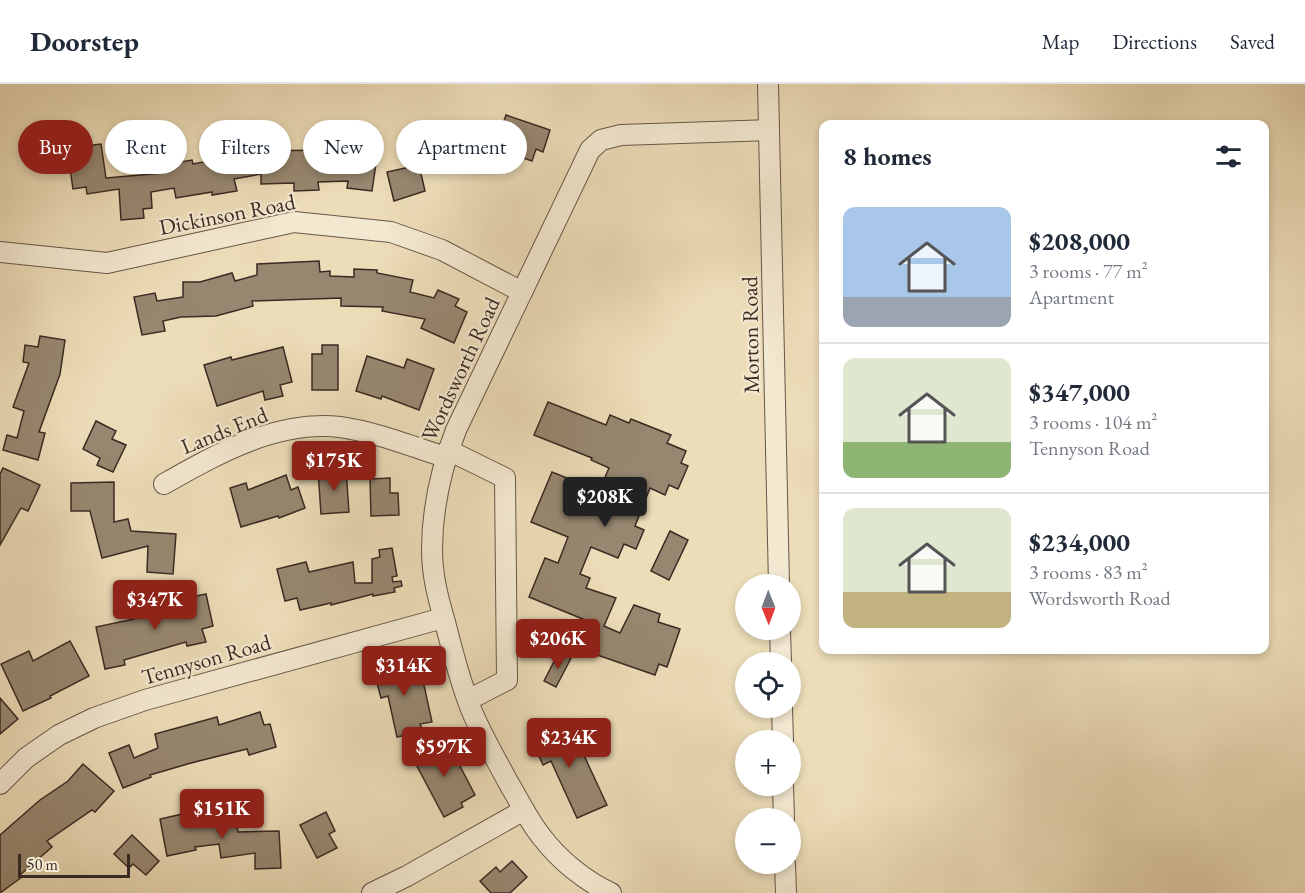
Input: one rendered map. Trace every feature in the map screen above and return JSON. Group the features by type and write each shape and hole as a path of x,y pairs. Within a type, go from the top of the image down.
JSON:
{"street":[{"name":"Morton Road","path":"768,84 779,574"},
{"name":"Wordsworth Road","path":"611,893 580,875 541,837 487,743 468,700 455,662 435,589 432,552 434,513 447,454 590,150 601,140 621,135 769,130"},
{"name":"Dickinson Road","path":"0,254 107,263 294,222 391,232 442,250 522,292"},
{"name":"Lands End","path":"164,484 214,456 258,437 298,428 339,427 447,454 505,478 507,680 468,700"},
{"name":"Tennyson Road","path":"0,784 26,758 58,735 94,718 157,697 444,618"},
{"path":"372,893 407,876 524,810"},
{"path":"785,874 786,893"}],"building":[{"path":"506,115 521,120 504,120"},
{"path":"527,122 550,130 543,152 536,149 532,161 527,159"},
{"path":"101,144 106,178 187,174 187,161 192,160 193,164 199,163 199,174 261,174 234,179 237,191 212,195 212,192 176,198 174,188 151,192 152,208 143,209 144,218 121,220 119,189 87,194 86,187 73,189 71,174 93,174 93,145"},
{"path":"291,150 303,150 303,174 374,174 372,191 347,188 348,181 318,182 319,190 294,191 294,183 261,184 261,174 291,174"},
{"path":"396,170 396,174 421,174 425,191 394,201 387,172"},
{"path":"319,261 320,272 330,271 330,276 354,277 354,269 377,270 377,273 413,280 410,292 434,298 438,290 459,299 455,306 467,312 454,343 421,328 425,319 382,311 383,307 341,306 341,298 252,301 253,306 216,316 181,317 163,321 165,331 142,335 134,297 155,293 157,301 183,297 183,282 200,282 232,273 235,281 257,275 257,264"},
{"path":"40,336 65,340 60,374 39,432 45,433 38,460 3,450 7,435 17,438 24,411 13,407 29,363 23,362 25,345 38,347"},
{"path":"322,345 338,345 338,390 312,390 312,354 322,354"},
{"path":"283,347 292,382 280,385 283,396 265,400 263,391 217,406 204,365 231,357 232,360"},
{"path":"367,356 404,368 407,359 434,369 419,410 382,396 381,399 356,391"},
{"path":"548,402 606,425 610,415 629,423 631,419 671,435 667,443 686,451 681,463 688,466 678,489 669,485 665,495 650,488 635,526 644,530 636,549 624,544 618,558 591,547 580,574 590,578 586,588 616,598 604,626 620,633 634,605 660,614 658,622 680,629 667,667 659,664 655,675 580,649 590,622 529,597 545,558 558,563 568,537 531,522 552,472 599,491 609,468 591,460 592,458 534,435"},
{"path":"96,421 116,431 112,439 126,445 113,472 97,465 100,458 83,449"},
{"path":"3,468 40,485 28,511 21,508 0,545 0,474"},
{"path":"346,469 349,512 321,514 318,471"},
{"path":"286,475 291,490 298,487 305,508 279,518 278,516 241,527 230,488 246,483 248,490"},
{"path":"390,478 390,493 398,493 399,515 371,516 370,479"},
{"path":"114,482 114,522 128,519 131,531 176,534 173,574 147,572 148,546 102,558 90,511 71,511 71,483"},
{"path":"670,531 688,540 669,580 651,571"},
{"path":"392,548 397,576 392,577 393,582 401,581 402,586 394,588 395,592 373,596 373,594 300,610 297,598 285,601 277,569 306,562 309,572 353,562 355,583 372,583 372,559 380,557 379,550"},
{"path":"206,594 213,626 202,629 206,642 187,646 186,642 124,660 125,665 105,669 96,627 178,606 177,600"},
{"path":"70,641 89,676 23,711 1,664 29,651 33,661"},
{"path":"559,652 571,658 556,687 544,681"},
{"path":"402,660 405,671 420,667 432,722 420,724 423,731 397,737 388,696 381,698 373,668"},
{"path":"0,698 18,719 0,734"},
{"path":"260,712 264,725 270,724 276,747 249,755 247,749 191,763 150,775 151,777 123,788 109,753 129,745 134,758 158,748 155,734 217,717 219,725"},
{"path":"558,720 573,753 581,749 607,805 577,818 551,761 543,765 529,733"},
{"path":"448,743 475,795 461,803 463,807 444,817 411,755 430,746 432,751"},
{"path":"83,764 114,791 95,812 92,810 47,841 52,847 20,875 22,877 0,893 0,835 40,800 68,781"},
{"path":"326,812 335,831 329,834 337,848 317,858 300,825"},
{"path":"187,813 190,826 236,819 238,832 279,831 281,868 255,869 255,853 221,858 219,844 195,847 196,850 167,856 160,819"},
{"path":"132,835 159,861 146,875 133,864 129,868 114,854"},
{"path":"512,861 527,877 510,893 491,893 480,881 496,867 500,872"}]}
